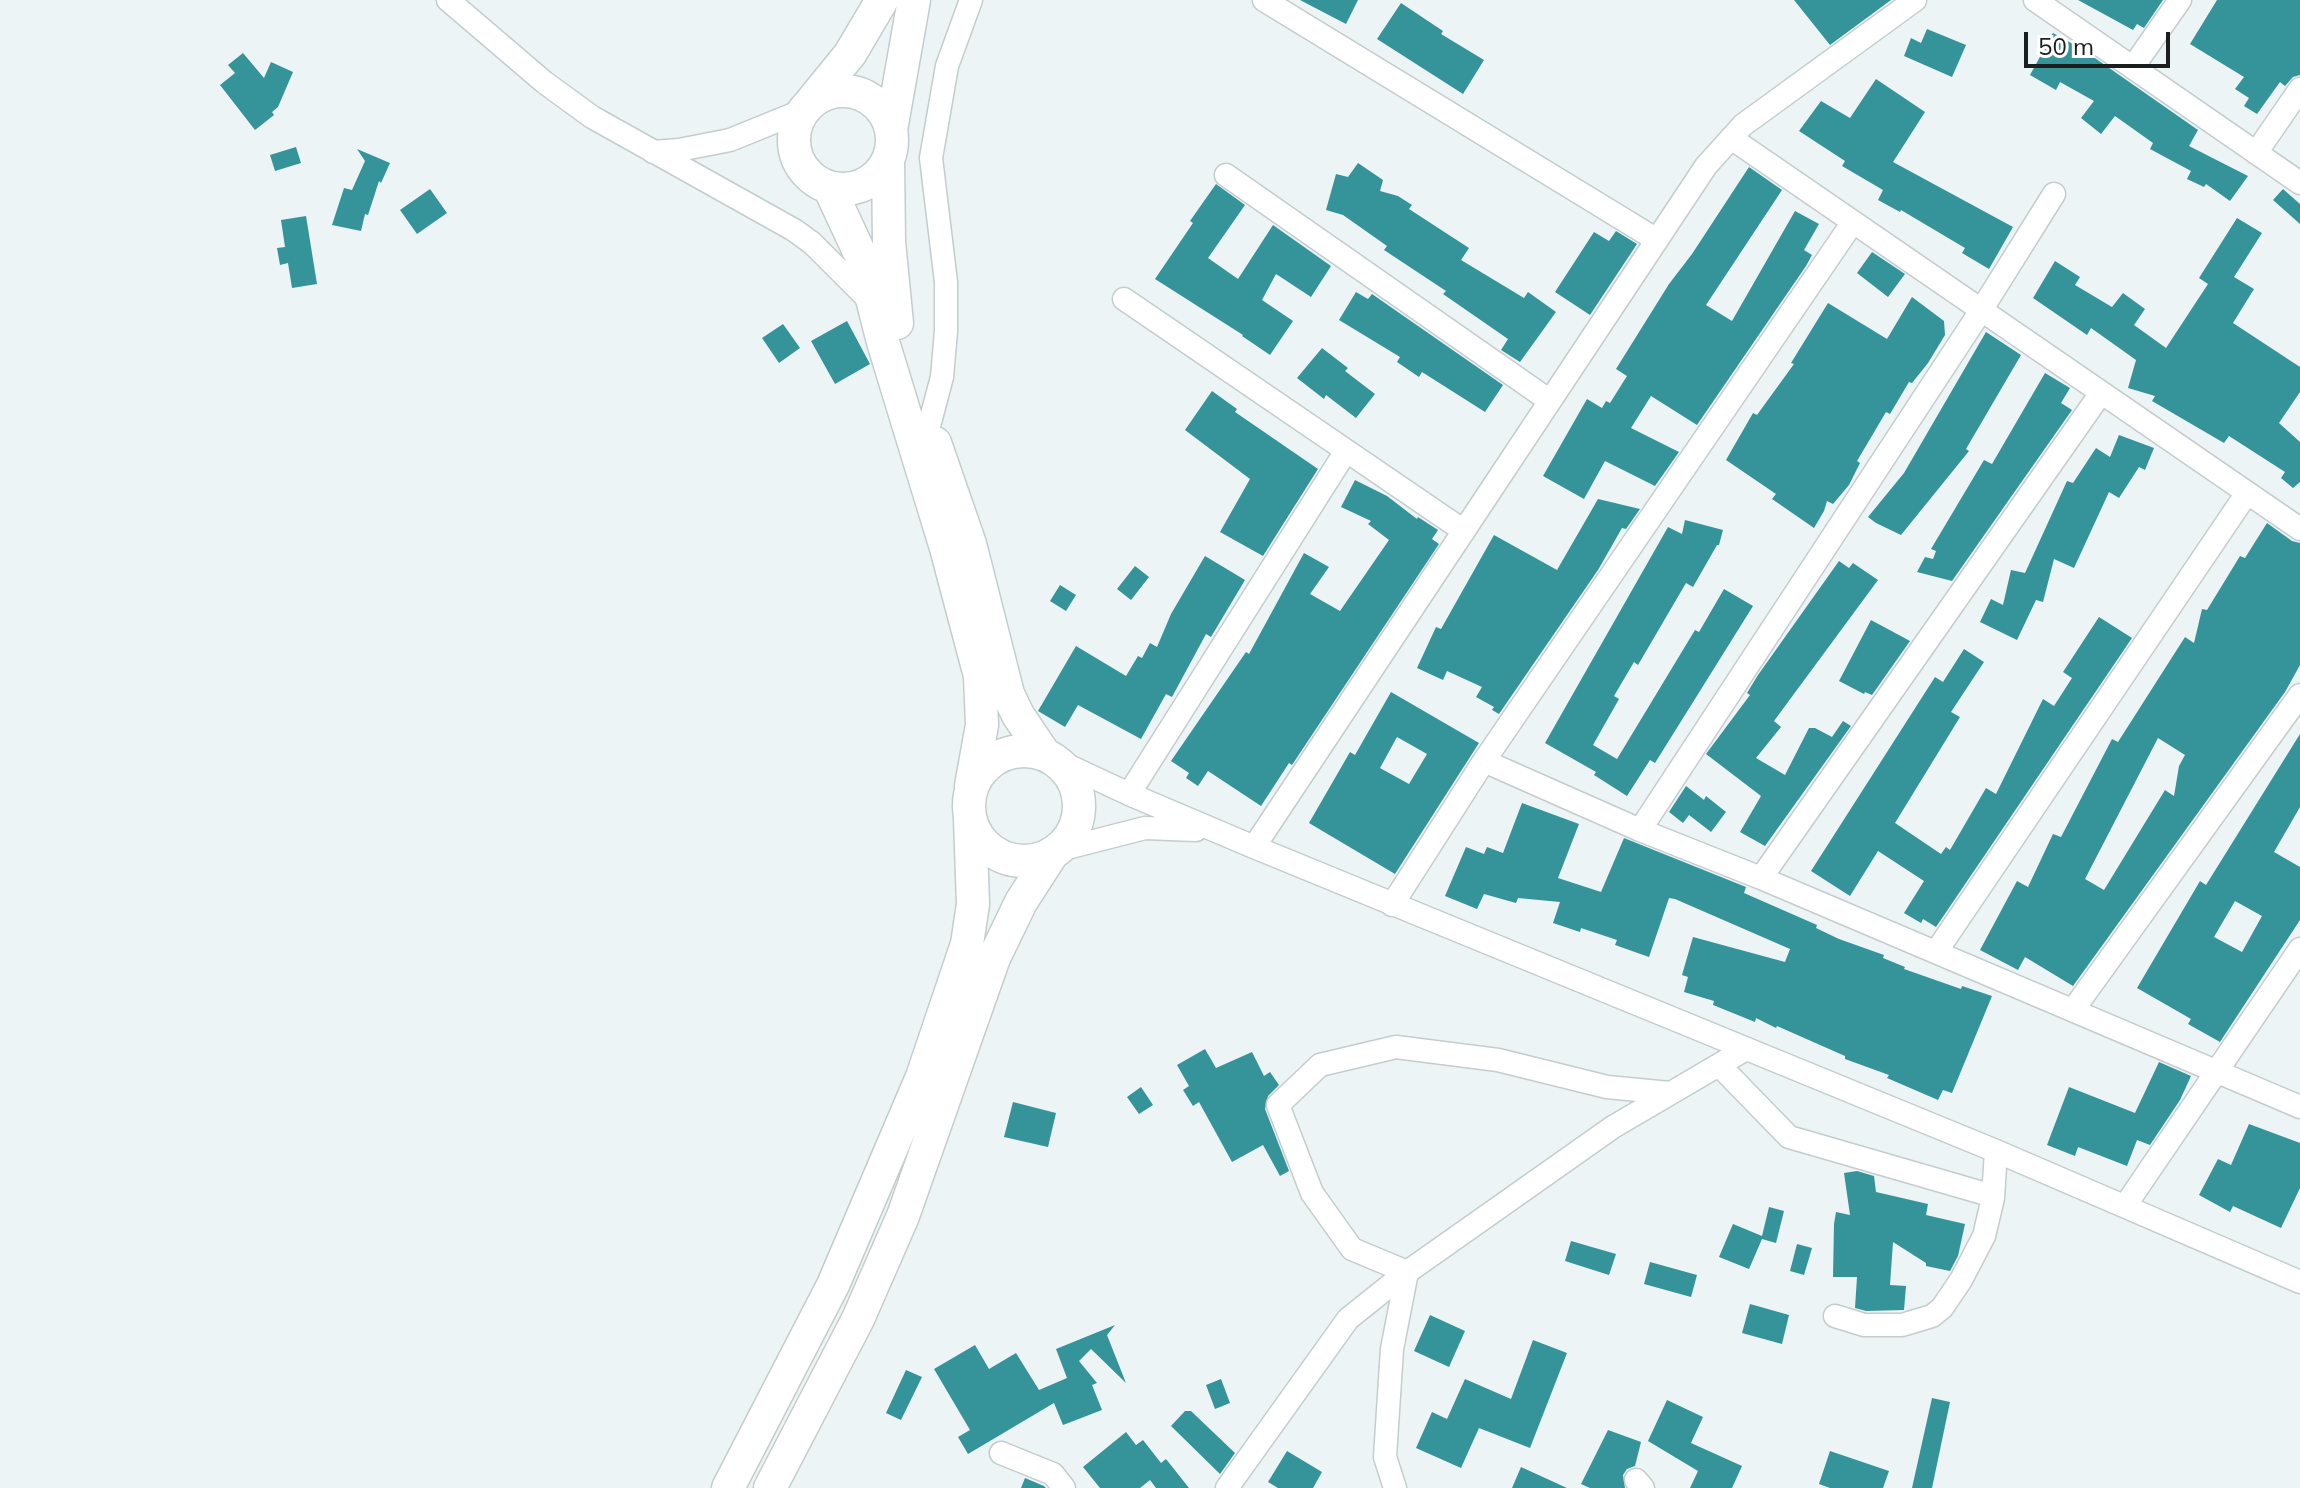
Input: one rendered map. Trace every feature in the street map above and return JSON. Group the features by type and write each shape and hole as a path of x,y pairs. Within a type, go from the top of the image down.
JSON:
{"highway":[{"path":"882,0 850,54 797,124 794,139 796,155 815,180 829,187 842,189 869,181 890,145 914,0"},
{"path":"770,1488 858,1319 903,1216 1000,943 1021,902 1071,836 1078,820 1080,802 1066,770 1048,756 1018,715 1008,694 970,544 907,367 894,308 889,242 890,145 886,116 865,96 851,91 836,91 822,96 807,107"},
{"path":"728,1488 833,1285 922,1077 967,944 973,904 968,803 982,725 980,676 861,256 829,187"},
{"path":"971,786 989,763 1001,755 1030,751 1048,756"},
{"path":"970,820 976,836 988,849 1003,858 1019,862 1037,861 1056,852"}],"street":[{"path":"448,0 565,99 794,230 829,258 875,307"},
{"path":"929,426 942,377 946,331 946,282 931,158 947,66 971,0"},
{"path":"1264,0 1657,240"},
{"path":"1254,847 1706,166 1743,125 1915,0"},
{"path":"2035,0 2300,183"},
{"path":"2133,67 2180,0"},
{"path":"2256,153 2300,89"},
{"path":"653,152 730,140 807,107"},
{"path":"1731,138 2300,529"},
{"path":"1226,175 1550,401"},
{"path":"1640,830 2054,194"},
{"path":"1392,905 1484,761 1853,222"},
{"path":"1124,299 1464,531"},
{"path":"1761,878 2101,393"},
{"path":"1129,794 1346,451"},
{"path":"1936,952 2247,493"},
{"path":"2073,1010 2300,695"},
{"path":"1048,756 1129,794 1392,905 1996,1151 2300,1282"},
{"path":"1484,761 1640,830 1761,878 2300,1107"},
{"path":"1056,852 1145,828 1183,828 1228,836"},
{"path":"2125,1206 2300,949"},
{"path":"1407,1272 1352,1249 1312,1193 1278,1105 1320,1065 1396,1047 1498,1060 1607,1087 1670,1093"},
{"path":"1227,1488 1348,1319 1407,1272 1613,1127 1746,1049"},
{"path":"1719,1065 1789,1137 1993,1196"},
{"path":"1835,1316 1864,1325 1902,1325 1932,1316 1942,1308 1984,1236 1993,1196 1996,1151"},
{"path":"1395,1488 1385,1457 1392,1349 1407,1272"},
{"path":"1001,1453 1053,1474 1064,1488"}],"building":[{"path":"1300,0 1358,0 1346,24"},
{"path":"1794,0 1891,0 1830,45"},
{"path":"2078,0 2163,0 2144,28 2137,24 2133,30"},
{"path":"2217,0 2300,0 2300,75 2293,77 2285,86 2280,82 2257,114 2244,106 2249,98 2235,89 2244,77 2190,44"},
{"path":"1401,3 1443,31 1441,34 1484,60 1463,94 1377,39"},
{"path":"1927,29 1966,45 1952,77 1904,56 1911,38 1921,43"},
{"path":"2053,33 2082,49 2198,130 2189,146 2248,176 2230,201 2206,184 2204,187 2187,179 2191,171 2150,149 2153,143 2115,116 2101,134 2081,118 2094,101 2060,82 2056,90 2030,75"},
{"path":"243,53 264,78 271,62 293,72 278,107 272,112 274,115 255,130 220,85 235,73 228,65"},
{"path":"1876,79 1925,112 1893,162 2013,227 1989,269 1962,253 1965,248 1878,200 1883,190 1842,166 1845,161 1799,131 1821,101 1850,118"},
{"path":"296,147 301,163 275,171 270,155"},
{"path":"357,149 390,163 381,183 379,181 361,231 332,225 344,188 352,190 365,161"},
{"path":"1358,163 1383,180 1380,191 1398,196 1412,205 1409,209 1469,248 1461,260 1524,298 1528,292 1556,312 1520,362 1501,350 1508,339 1443,294 1446,291 1384,250 1387,246 1343,215 1326,210 1336,174 1348,177"},
{"path":"1749,167 1782,190 1706,305 1732,321 1795,211 1819,224 1804,250 1812,255 1806,266 1697,425 1651,396 1631,428 1679,452 1655,486 1605,461 1584,499 1543,476 1587,399 1602,408 1606,401 1610,403 1627,376 1616,369 1669,284"},
{"path":"1216,184 1245,205 1208,258 1238,279 1273,225 1331,266 1311,297 1276,274 1262,300 1293,321 1270,355 1155,279"},
{"path":"430,189 447,213 417,234 400,210"},
{"path":"2283,189 2300,204 2300,224 2273,200"},
{"path":"306,216 317,284 292,288 288,263 280,265 277,248 285,247 281,220"},
{"path":"2237,218 2262,233 2234,277 2254,289 2233,323 2300,367 2300,392 2279,423 2300,442 2300,482 2293,488 2281,478 2285,472 2229,436 2224,443 2152,401 2155,396 2128,388 2136,360 2091,328 2087,335 2033,298 2055,261 2080,277 2075,285 2112,307 2123,293 2145,309 2134,325 2166,348 2208,284 2199,278"},
{"path":"1616,231 1637,244 1590,315 1555,292 1594,232 1609,241"},
{"path":"1872,252 1905,274 1888,297 1857,273"},
{"path":"1356,292 1368,299 1372,294 1503,385 1485,412 1422,372 1419,377 1397,362 1400,357 1339,320"},
{"path":"1912,297 1944,321 1945,335 1928,363 1912,383 1909,382 1890,414 1886,412 1857,461 1860,463 1849,485 1833,504 1827,501 1814,528 1772,499 1776,494 1726,460 1753,413 1757,415 1794,364 1791,363 1828,303 1887,339"},
{"path":"847,321 870,364 835,384 811,341"},
{"path":"783,324 800,348 779,363 762,338"},
{"path":"1986,332 2021,355 1966,449 1969,451 1901,535 1876,523 1868,517 1904,473"},
{"path":"1322,348 1375,394 1356,418 1297,378"},
{"path":"2045,373 2070,388 2061,403 2072,410 1952,581 1917,572 1925,557 1933,559 1936,551 1931,549 1984,460 1992,464"},
{"path":"1212,391 1237,409 1235,412 1318,469 1263,556 1220,532 1250,479 1185,430"},
{"path":"2119,435 2154,448 2145,470 2139,467 2119,498 2109,492 2074,568 2054,559 2043,602 2036,600 2017,640 1980,622 1991,599 2003,605 2011,570 2025,573 2067,481 2073,483 2096,448 2110,457"},
{"path":"1355,480 1387,496 1417,519 1438,530 1432,539 1439,544 1292,765 1289,763 1261,806 1208,771 1198,786 1186,778 1189,773 1171,761 1246,652 1249,654 1304,553 1329,567 1310,594 1340,611 1389,540 1368,524 1371,521 1341,507"},
{"path":"1598,499 1640,509 1626,529 1622,528 1598,570 1499,714 1492,710 1494,707 1476,697 1482,687 1447,671 1443,680 1417,668 1436,627 1441,629 1494,535 1557,570"},
{"path":"1685,520 1723,530 1719,545 1693,587 1686,583 1638,665 1634,662 1614,696 1619,699 1593,745 1617,759 1695,630 1699,632 1724,589 1753,606 1655,763 1650,760 1627,796 1594,775 1596,772 1545,743 1668,527 1682,534"},
{"path":"2267,523 2292,541 2300,543 2300,665 2285,692 2073,986 2025,957 2018,970 1980,950 2017,881 2028,887 2053,834 2061,837 2112,739 2118,742 2185,637 2194,643 2202,609 2207,610 2240,556 2245,558","holes":["2158,738 2185,755 2179,766 2174,796 2165,790 2104,890 2085,879"]},
{"path":"1205,556 1245,580 1211,637 1206,634 1172,697 1166,694 1141,739 1078,705 1065,727 1038,711 1076,646 1126,676 1150,643 1157,647 1171,614"},
{"path":"1839,561 1849,568 1853,563 1878,580 1774,721 1781,727 1756,758 1785,775 1809,728 1832,737 1843,721 1851,726 1765,846 1740,832 1761,796 1706,754 1750,695 1747,693 1758,675"},
{"path":"1135,566 1149,577 1131,600 1117,589"},
{"path":"1060,585 1076,595 1066,611 1050,601"},
{"path":"2099,617 2132,638 1936,927 1904,913 1924,881 1878,851 1850,896 1811,871 1935,677 1943,682 1964,649 1984,662 1951,712 1960,717 1895,823 1941,854 1946,847 1950,850 1986,788 1996,794 2043,699 2054,706 2072,678 2063,672"},
{"path":"1871,620 1910,641 1872,695 1839,681"},
{"path":"1391,692 1479,743 1395,874 1309,823 1350,752 1355,755","holes":["1397,737 1427,754 1409,784 1380,768"]},
{"path":"2300,734 2300,807 2274,852 2300,867 2300,920 2220,1042 2188,1024 2191,1019 2137,988 2200,881 2206,885","holes":["2235,901 2262,916 2242,952 2214,937"]},
{"path":"1686,786 1704,800 1706,796 1726,812 1711,832 1689,815 1683,823 1669,812"},
{"path":"1522,803 1579,824 1558,878 1601,892 1624,838 1746,887 1744,893 1817,925 1816,928 1839,939 1884,955 1883,958 1904,969 1961,989 1962,986 1992,996 1952,1093 1943,1090 1938,1100 1777,1026 1756,1018 1755,1022 1713,1005 1714,1001 1684,992 1688,977 1682,975 1693,937 1785,962 1790,949 1675,899 1669,898 1649,957 1615,945 1617,940 1553,923 1560,902 1518,898 1516,903 1484,894 1477,909 1445,896 1466,847 1484,854 1487,847 1503,853"},
{"path":"1205,1049 1216,1068 1252,1052 1264,1076 1270,1072 1279,1085 1268,1096 1265,1109 1289,1171 1280,1176 1263,1145 1232,1162 1199,1102 1193,1106 1183,1090 1189,1086 1177,1065"},
{"path":"2159,1062 2191,1076 2180,1100 2150,1145 2137,1140 2127,1166 2078,1147 2075,1156 2047,1145 2069,1087 2135,1113"},
{"path":"1141,1087 1153,1105 1139,1114 1127,1097"},
{"path":"1013,1102 1056,1113 1048,1147 1004,1137"},
{"path":"2249,1124 2300,1143 2300,1188 2281,1228 2233,1206 2230,1212 2199,1195 2218,1159 2231,1165"},
{"path":"1857,1171 1874,1176 1876,1192 1928,1204 1926,1215 1965,1224 1958,1256 1950,1271 1926,1266 1926,1263 1893,1242 1890,1285 1906,1286 1904,1310 1866,1311 1855,1308 1857,1277 1833,1277 1836,1212 1850,1215 1844,1173"},
{"path":"1769,1207 1784,1211 1776,1243 1762,1239 1749,1269 1719,1257 1733,1224 1762,1236"},
{"path":"1571,1241 1616,1254 1609,1275 1565,1261"},
{"path":"1797,1244 1812,1248 1804,1275 1790,1271"},
{"path":"1650,1262 1697,1275 1691,1297 1644,1284"},
{"path":"1750,1304 1789,1315 1782,1344 1742,1333"},
{"path":"1430,1315 1465,1331 1449,1367 1414,1351"},
{"path":"1115,1325 1107,1335 1126,1383 1091,1349 1079,1361 1097,1383 1092,1385 1102,1410 1063,1425 1054,1403 968,1454 958,1437 970,1430 934,1369 975,1345 989,1369 1016,1353 1039,1390 1067,1378 1056,1349"},
{"path":"1533,1340 1567,1353 1530,1448 1479,1428 1461,1468 1416,1448 1432,1412 1447,1419 1465,1379 1511,1399"},
{"path":"906,1370 922,1377 901,1420 886,1413"},
{"path":"1221,1379 1230,1403 1215,1409 1206,1385"},
{"path":"1932,1398 1950,1402 1932,1488 1912,1488"},
{"path":"1667,1400 1703,1417 1691,1443 1742,1466 1732,1488 1690,1488 1698,1471 1648,1441"},
{"path":"1185,1411 1191,1411 1235,1453 1220,1474 1171,1426"},
{"path":"1608,1430 1641,1442 1635,1466 1623,1475 1625,1488 1590,1488 1581,1484"},
{"path":"1126,1432 1136,1445 1143,1440 1161,1463 1166,1459 1189,1488 1156,1488 1150,1480 1140,1488 1100,1488 1083,1467"},
{"path":"1287,1451 1322,1472 1313,1488 1278,1488 1268,1482"},
{"path":"1830,1451 1889,1471 1883,1488 1830,1488 1819,1484"},
{"path":"1521,1467 1567,1488 1512,1488"},
{"path":"1025,1478 1044,1486 1046,1488 1021,1488"}]}
